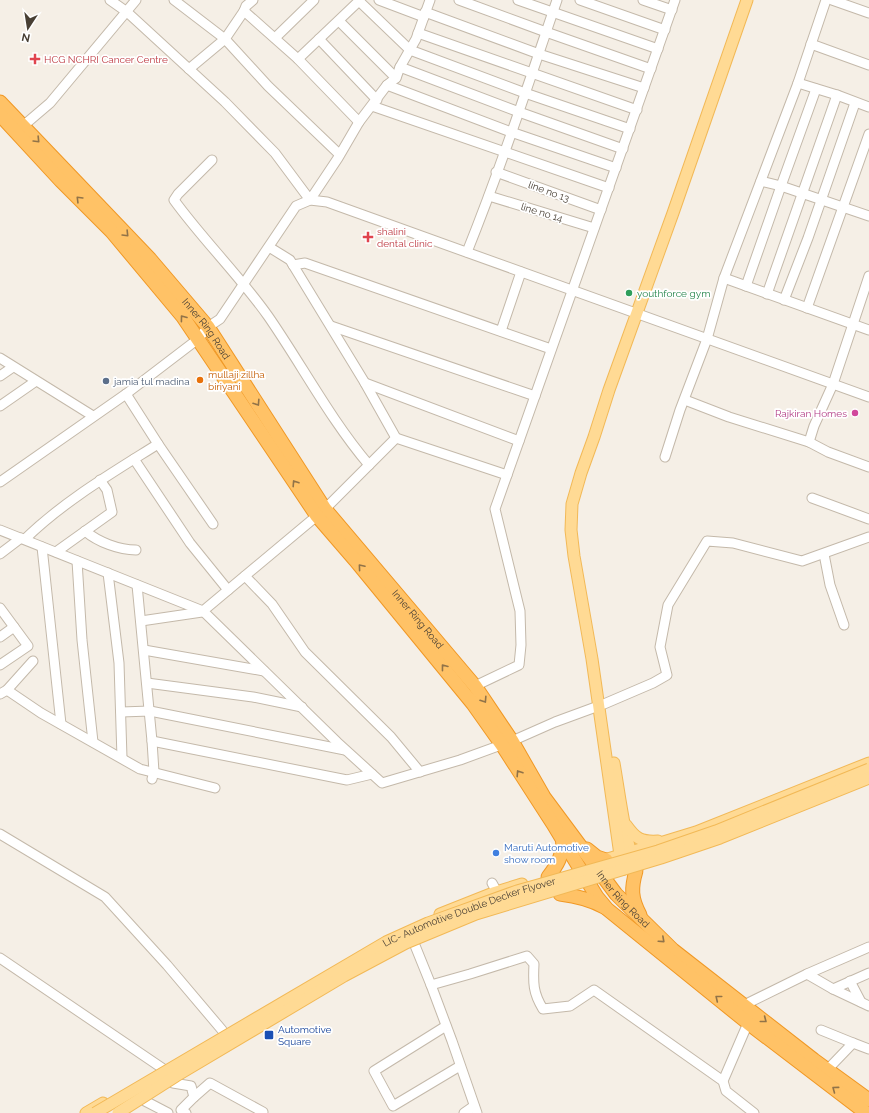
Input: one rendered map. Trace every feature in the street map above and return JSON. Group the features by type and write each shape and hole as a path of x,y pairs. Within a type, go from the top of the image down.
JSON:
{"highway":[{"name":"Inner Ring Road","path":"0,102 150,259 208,327 321,512 475,686 562,840 597,897 608,909 739,1007 828,1069 869,1100"},
{"name":"Inner Ring Road","path":"0,115 61,181 112,232 183,317 355,560 473,704 507,743 576,840 601,868 616,894 673,950 739,1007 748,1023 866,1113"},
{"path":"548,877 558,864 561,854 562,840"},
{"path":"608,909 602,894 601,868 625,854"},
{"path":"631,872 634,902 646,925"},
{"path":"560,894 593,900 608,909"}],"main road":[{"path":"631,872 625,854 576,537 576,510 580,492 747,0"},
{"path":"640,315 754,0"},
{"path":"601,868 625,854 696,832 869,763"},
{"name":"LIC- Automotive Double Decker Flyover","path":"95,1113 386,942 428,922 517,891 658,851 716,831 869,769"},
{"name":"LIC- Automotive Double Decker Flyover","path":"118,1113 176,1076 338,980 406,943 476,914 661,858 720,838 869,778"},
{"path":"86,1113 395,934 458,906 494,887 548,877 580,868 601,868 631,872 706,848 869,783"},
{"path":"620,823 639,839 650,841 668,840"},
{"path":"125,1113 361,971 414,943 465,922 590,885 614,849 620,823"}],"street":[{"path":"110,0 127,12 225,102 276,153 310,200"},
{"path":"23,126 50,103 136,0"},
{"path":"174,0 225,39 268,86 339,154"},
{"path":"238,0 248,6 275,38 298,59 359,122"},
{"path":"275,38 314,0"},
{"path":"379,0 644,88"},
{"path":"310,200 338,158 359,122 375,103 387,85 396,78 400,67 418,33 430,0"},
{"path":"459,0 651,69"},
{"path":"518,0 658,49"},
{"path":"467,252 519,112 557,0"},
{"path":"580,0 665,30"},
{"path":"643,0 672,10"},
{"path":"475,686 519,665 521,645 520,611 496,509 675,0"},
{"path":"665,457 680,410 707,339 724,278 798,83 826,0"},
{"path":"832,0 869,13"},
{"path":"298,59 360,1 410,50 525,93 630,129"},
{"path":"189,69 225,39 248,6"},
{"path":"339,21 396,78"},
{"path":"418,33 637,110"},
{"path":"319,39 375,103 504,152 609,188"},
{"path":"811,44 869,65"},
{"path":"400,67 623,149"},
{"path":"798,83 869,107"},
{"path":"387,85 511,132 616,168"},
{"path":"746,286 780,186 816,89"},
{"path":"767,294 837,95"},
{"path":"784,300 808,238 855,103"},
{"path":"807,308 869,134"},
{"path":"212,160 178,194 174,200 268,316 326,406 358,452 369,465"},
{"name":"line no 13","path":"496,172 601,210"},
{"path":"761,181 802,193 820,201 869,216"},
{"name":"line no 14","path":"489,196 594,228"},
{"path":"0,482 126,394 198,339 208,327 220,319 296,206 310,200 327,202 869,396"},
{"path":"269,247 290,260 365,383 396,438 507,475"},
{"path":"293,265 305,263 551,349"},
{"path":"501,331 521,272"},
{"path":"809,442 814,426 833,384 869,276"},
{"path":"724,278 869,330"},
{"path":"331,326 535,396"},
{"path":"0,358 93,416"},
{"path":"0,376 13,367"},
{"path":"0,406 36,381"},
{"path":"365,383 519,441"},
{"path":"126,394 158,444 213,524"},
{"path":"685,400 729,417 809,442 828,452 869,467"},
{"path":"141,622 203,611 321,512 396,438"},
{"path":"0,554 23,539 100,480 158,444"},
{"path":"134,459 190,543 228,590"},
{"path":"56,552 112,512 107,490 100,480"},
{"path":"812,498 869,519"},
{"path":"0,530 203,611 382,783 460,760 507,743 555,722 602,705 653,683 667,675 660,647 668,605 707,541 733,543 802,561 869,537"},
{"path":"85,531 94,538 126,550 136,550"},
{"path":"42,547 61,724"},
{"path":"824,554 830,585 844,625"},
{"path":"77,561 82,640 94,742"},
{"path":"108,573 119,663 122,758"},
{"path":"245,576 272,604 306,652 391,737 420,772"},
{"path":"137,585 150,711 153,776"},
{"path":"0,608 28,646 0,665"},
{"path":"0,637 14,627"},
{"path":"144,650 264,671"},
{"path":"33,661 3,692 153,776 215,788"},
{"path":"147,683 253,697 302,707"},
{"path":"121,712 150,711 346,750"},
{"path":"152,740 347,780 372,774"},
{"path":"0,834 105,897 167,965 222,1030"},
{"path":"414,943 446,1026 475,1110 464,1113"},
{"path":"739,1007 869,946"},
{"path":"431,985 527,956 534,964 533,976 535,996 543,1010 570,1006 594,990 723,1081 726,1091 754,1113"},
{"path":"0,958 162,1068 173,1083 191,1086 194,1096"},
{"path":"833,989 869,973"},
{"path":"807,974 833,989 865,1004"},
{"path":"850,981 865,1004"},
{"path":"723,1081 748,1023"},
{"path":"446,1026 374,1071 397,1110 460,1066"},
{"path":"821,1030 869,1049"},
{"path":"828,1069 853,1043"},
{"path":"186,1113 181,1110 194,1096 210,1083 263,1112 262,1113"},
{"path":"145,1101 168,1113"}],"railway":[{"path":"240,1031 377,951 429,926 470,909 689,844 743,824 869,772"}],"place":[{"name":"HCG NCHRI Cancer Centre","path":"35,59"},
{"name":"shalini dental clinic","path":"368,237"},
{"name":"youthforce gym","path":"629,293"},
{"name":"mullaji zillha biriyani","path":"200,380"},
{"name":"jamia tul madina","path":"106,381"},
{"name":"Rajkiran Homes","path":"855,413"},
{"name":"Maruti Automotive show room","path":"496,853"},
{"name":"Automotive Square","path":"269,1035"}]}
